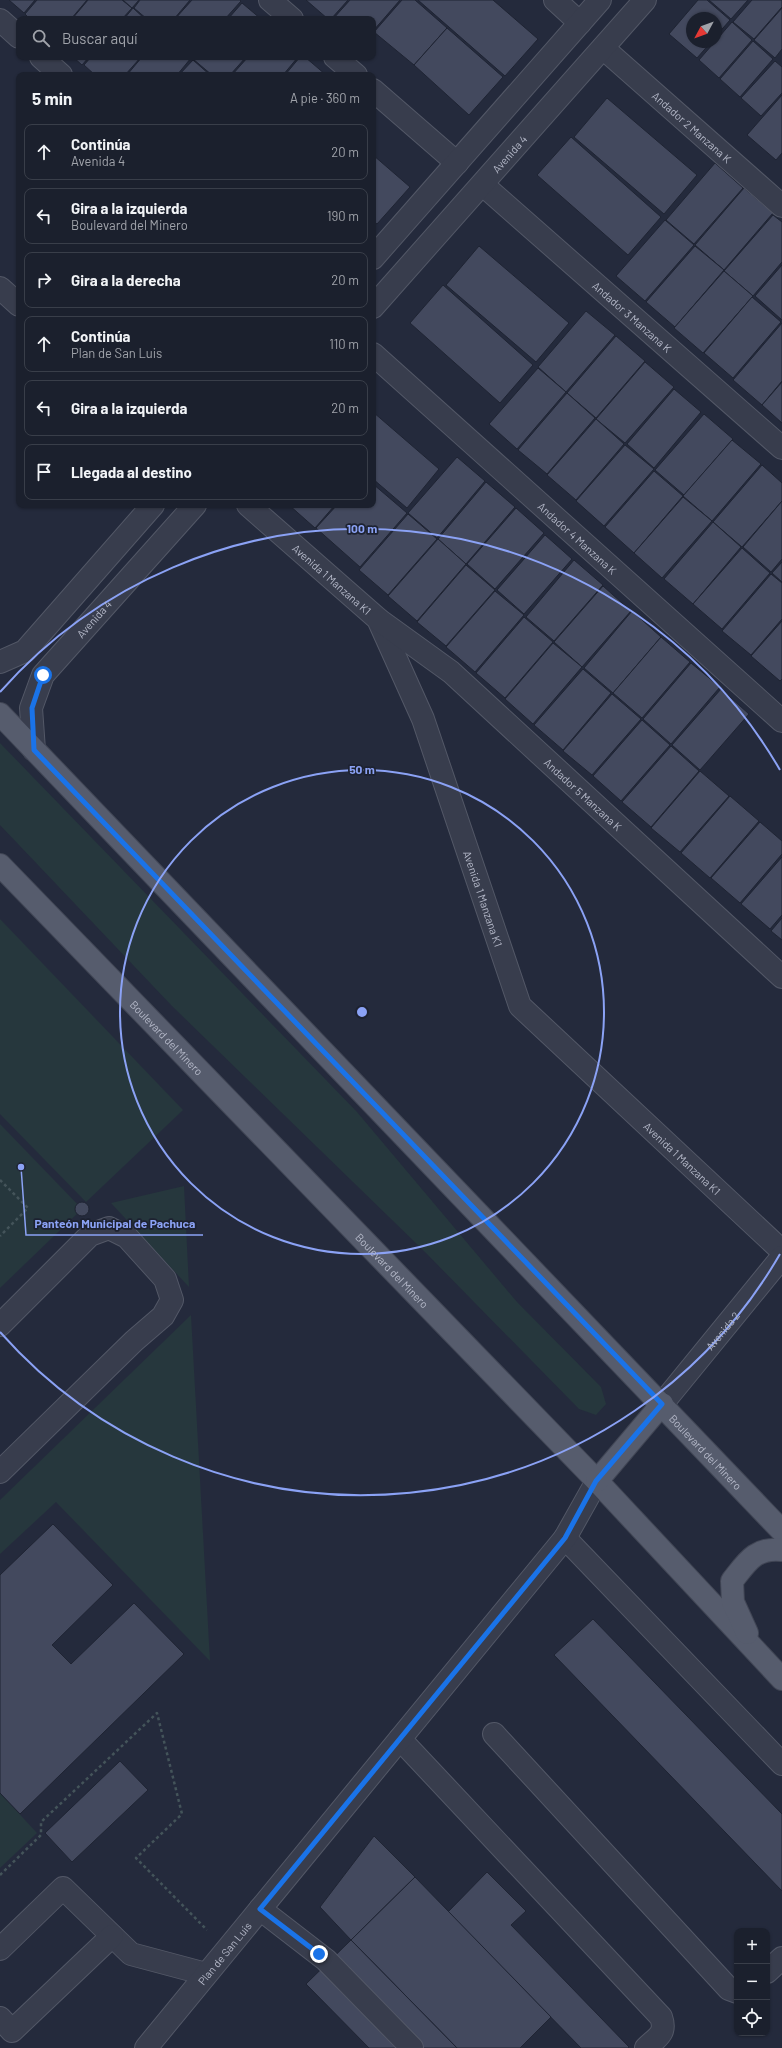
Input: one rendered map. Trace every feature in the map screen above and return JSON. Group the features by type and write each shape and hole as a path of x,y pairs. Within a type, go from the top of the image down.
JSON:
{"main road":[{"name":"Boulevard del Minero","path":"0,714 782,1531"},
{"name":"Boulevard del Minero","path":"0,865 596,1481 782,1679"},
{"path":"596,1481 662,1404"},
{"path":"764,1659 745,1629 733,1602 732,1581 749,1559 769,1549 782,1550"}],"street":[{"path":"270,0 289,16"},
{"path":"555,0 580,23"},
{"path":"376,255 600,0"},
{"name":"Avenida 4","path":"376,304 646,0"},
{"path":"0,20 16,35"},
{"name":"Andador 2 Manzana K","path":"603,48 782,206"},
{"path":"44,60 58,72"},
{"path":"339,60 353,72"},
{"path":"376,93 457,163"},
{"name":"Andador 3 Manzana K","path":"483,184 782,448"},
{"path":"0,288 16,301"},
{"name":"Andador 4 Manzana K","path":"376,357 782,721"},
{"name":"Avenida 4","path":"34,750 32,708 43,675 192,508"},
{"name":"Avenida 1 Manzana K1","path":"251,508 378,619 423,719 520,1006 782,1251"},
{"path":"0,662 24,651 150,509 170,533"},
{"name":"Andador 5 Manzana K","path":"378,619 451,672 782,977"},
{"path":"0,1325 90,1235 109,1228 127,1237 165,1279 172,1300 163,1316 134,1341 0,1472"},
{"name":"Avenida 2","path":"662,1404 782,1257"},
{"name":"Plan de San Luis","path":"146,2048 565,1538 596,1481"},
{"path":"565,1538 782,1764"},
{"path":"494,1734 729,1989 734,1991"},
{"path":"400,1739 662,2017 664,2026 662,2033 646,2048"},
{"path":"0,1949 63,1888 131,1954 206,1974"},
{"path":"260,1909 326,1960 412,2048"},
{"path":"0,2018 12,2031 112,1936"},
{"path":"770,1969 782,1958"}],"path":[{"path":"0,1180 28,1208 0,1236"},
{"path":"0,1875 41,1835 41,1822 157,1713 182,1814 136,1858 227,1950"}],"shaded area":[{"path":"0,743 357,1112 517,1302 601,1387 606,1404 596,1415 579,1409 425,1252 172,1006 0,825"},
{"path":"0,919 183,1110 86,1202 0,1114"},
{"path":"0,1124 82,1209 0,1288"},
{"path":"184,1186 189,1287 111,1203"},
{"path":"191,1315 210,1661 56,1502 0,1554 0,1500"},
{"path":"0,1793 37,1833 0,1868"}],"building":[{"path":"9,0 35,0 24,13"},
{"path":"37,0 87,0 74,16 27,16 25,14"},
{"path":"88,0 122,0 132,8 125,16 75,16"},
{"path":"123,0 139,0 132,8"},
{"path":"140,0 190,0 177,16 143,16 134,8"},
{"path":"192,0 241,1 228,16 178,16"},
{"path":"306,0 348,0 334,16 325,16"},
{"path":"350,0 400,0 376,28 376,16 336,16"},
{"path":"402,0 415,0 447,28 414,65 376,34 376,30"},
{"path":"418,0 493,0 538,39 505,76"},
{"path":"698,0 707,0 721,12 688,12"},
{"path":"709,0 748,0 731,19"},
{"path":"752,0 782,0 782,7 754,39 733,22"},
{"path":"242,3 257,16 231,16"},
{"path":"133,8 142,16 126,16"},
{"path":"782,8 782,49 775,58 754,40"},
{"path":"722,13 730,20 722,29"},
{"path":"686,14 686,48 706,48 697,58 669,34"},
{"path":"732,22 752,40 719,78 699,60 709,48 722,48 722,34"},
{"path":"447,28 503,77 469,115 414,65"},
{"path":"753,41 773,59 740,97 720,79"},
{"path":"76,60 86,60 82,65"},
{"path":"88,60 138,60 128,72 92,72 84,65"},
{"path":"140,60 189,60 179,72 130,72"},
{"path":"193,60 207,72 182,72"},
{"path":"194,60 243,60 233,72 208,72"},
{"path":"245,60 296,60 286,72 235,72"},
{"path":"298,60 308,60 322,72 288,72"},
{"path":"775,61 782,67 782,93 761,116 741,98"},
{"path":"782,95 782,153 776,160 747,135"},
{"path":"607,98 697,175 664,214 574,137"},
{"path":"571,137 661,217 628,255 537,175"},
{"path":"376,158 410,187 377,224 376,223"},
{"path":"715,163 743,188 694,244 666,220"},
{"path":"744,188 773,213 724,270 695,245"},
{"path":"773,215 782,222 782,262 753,296 724,271"},
{"path":"665,220 694,245 645,301 616,276"},
{"path":"479,246 569,323 536,362 446,285"},
{"path":"695,246 724,270 675,327 646,302"},
{"path":"782,265 782,320 755,296"},
{"path":"724,271 753,296 703,353 674,328"},
{"path":"443,285 533,365 500,403 410,323"},
{"path":"752,297 781,322 733,378 704,353"},
{"path":"586,311 615,335 566,392 538,367"},
{"path":"782,323 782,381 762,405 733,380"},
{"path":"616,336 645,361 596,418 567,393"},
{"path":"645,362 674,387 625,443 596,419"},
{"path":"538,368 566,392 517,449 489,424"},
{"path":"782,382 782,423 762,405"},
{"path":"674,389 701,412 654,468 627,444"},
{"path":"567,393 595,418 547,474 518,450"},
{"path":"704,414 733,439 684,495 655,470"},
{"path":"376,415 439,469 407,508 376,482"},
{"path":"596,419 624,444 576,500 547,475"},
{"path":"732,440 761,464 712,521 683,496"},
{"path":"625,445 654,469 604,526 576,501"},
{"path":"457,457 485,481 437,538 408,513"},
{"path":"762,465 782,483 782,501 742,547 713,522"},
{"path":"654,471 683,496 634,553 605,527"},
{"path":"486,482 515,507 466,564 438,539"},
{"path":"376,487 407,513 360,567 316,528 334,508 376,508"},
{"path":"683,497 712,521 662,578 634,553"},
{"path":"782,501 782,559 771,572 743,547"},
{"path":"292,508 332,508 315,528"},
{"path":"516,508 544,533 495,589 467,564"},
{"path":"408,514 437,539 388,595 359,570"},
{"path":"713,522 741,547 693,604 664,579"},
{"path":"545,535 572,559 524,614 497,590"},
{"path":"438,539 466,564 417,621 388,596"},
{"path":"742,548 770,573 722,629 693,604"},
{"path":"574,560 603,585 554,641 526,617"},
{"path":"782,562 782,582 772,573"},
{"path":"466,565 495,590 446,646 417,622"},
{"path":"771,574 782,583 782,619 751,655 722,631"},
{"path":"603,586 631,611 582,667 554,642"},
{"path":"495,591 524,615 475,672 446,647"},
{"path":"632,611 661,637 613,693 584,668"},
{"path":"524,617 553,642 505,698 476,673"},
{"path":"782,621 782,679 780,681 751,656"},
{"path":"661,637 690,662 642,718 613,693"},
{"path":"553,643 582,667 533,724 505,699"},
{"path":"691,663 720,687 671,744 643,719"},
{"path":"583,669 611,693 563,750 534,725"},
{"path":"721,689 749,714 700,770 672,745"},
{"path":"612,694 641,719 592,775 563,751"},
{"path":"642,720 670,745 621,801 593,776"},
{"path":"671,746 699,771 651,827 622,802"},
{"path":"700,771 729,796 680,852 651,828"},
{"path":"730,796 759,821 710,878 681,853"},
{"path":"760,822 782,841 782,854 740,903 711,878"},
{"path":"782,857 782,915 770,929 741,904"},
{"path":"782,918 782,940 771,931"},
{"path":"82,1202 87,1204 89,1209 87,1214 82,1216 77,1214 75,1209 77,1204"},
{"path":"53,1524 113,1585 52,1645 71,1664 134,1603 184,1654 20,1814 0,1793 0,1575"},
{"path":"593,1619 782,1814 782,1891 554,1655"},
{"path":"120,1761 148,1790 72,1862 45,1833"},
{"path":"374,1836 415,1877 351,1940 320,1907"},
{"path":"487,1872 526,1911 511,1925 629,2047 628,2048 581,2048 448,1912"},
{"path":"415,1877 551,2017 520,2048 457,2048 351,1940"},
{"path":"351,1940 457,2048 369,2048 306,1984"}],"place":[{"name":"Panteón Municipal de Pachuca","path":"21,1167"}],"route":[{"path":"43,675 32,708 34,750 662,1404 596,1481 565,1538 260,1909 319,1954"}]}
